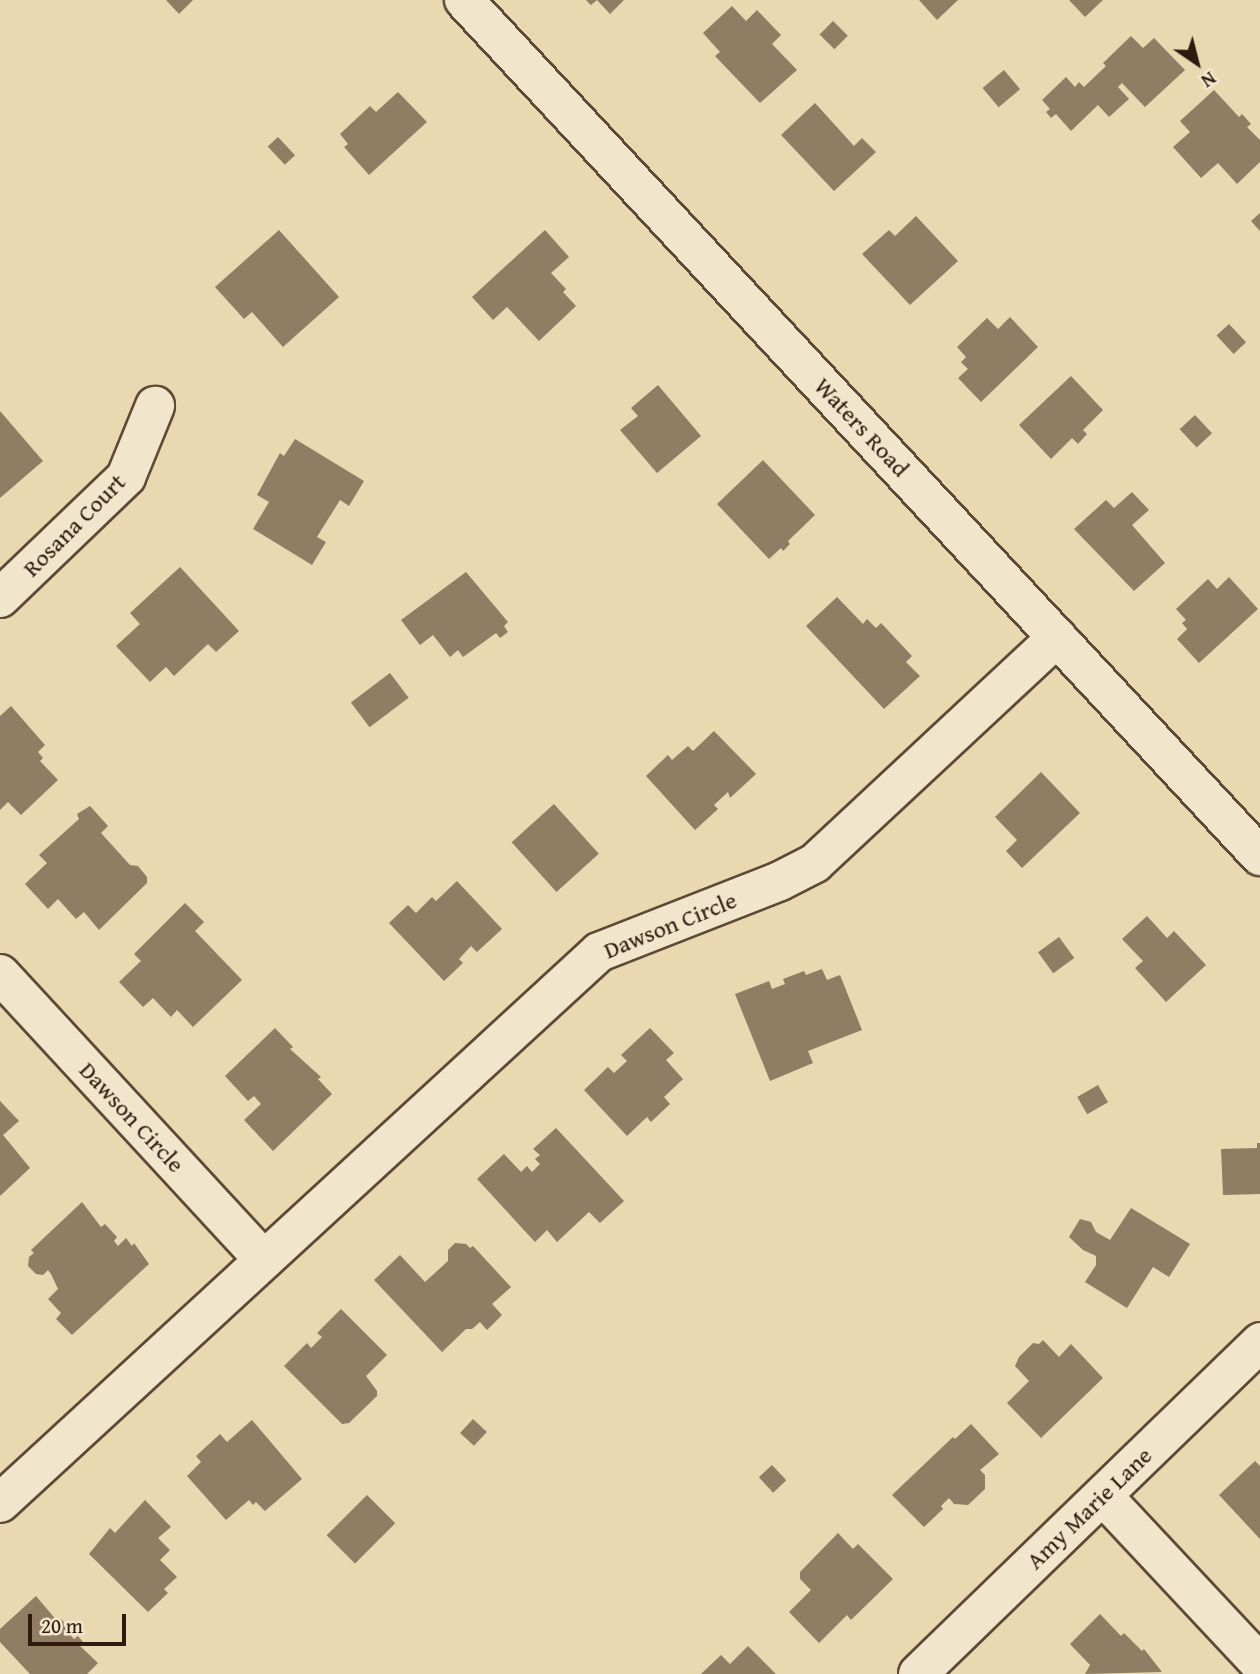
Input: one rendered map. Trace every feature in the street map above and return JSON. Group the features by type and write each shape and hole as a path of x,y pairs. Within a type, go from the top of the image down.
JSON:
{"street":[{"name":"Waters Road","path":"464,0 1260,856"},
{"name":"Rosana Court","path":"0,598 126,477 155,406"},
{"name":"Dawson Circle","path":"0,1503 599,952 780,881 815,863 1057,637"},
{"name":"Dawson Circle","path":"0,974 264,1260"},
{"name":"Amy Marie Lane","path":"918,1674 1260,1342"},
{"path":"1102,1496 1260,1664"}],"building":[{"path":"166,0 193,0 179,14"},
{"path":"597,0 624,0 610,14"},
{"path":"919,0 958,0 937,20"},
{"path":"1069,0 1103,0 1085,17"},
{"path":"732,6 746,21 757,10 781,35 772,44 797,70 760,103 715,56 720,52 703,33"},
{"path":"833,21 848,36 834,49 820,34"},
{"path":"1131,36 1143,48 1154,38 1185,70 1145,107 1122,83 1118,87 1129,99 1109,117 1098,105 1071,131 1056,114 1051,118 1046,112 1050,109 1042,100 1066,77 1075,87 1079,82 1084,87 1106,66 1103,63"},
{"path":"1004,70 1020,89 999,107 983,88"},
{"path":"1214,90 1239,117 1242,114 1251,124 1247,127 1260,140 1260,162 1237,184 1218,163 1201,178 1173,147 1190,132 1180,121"},
{"path":"398,92 427,122 369,175 344,147 348,144 340,134 370,106 376,112"},
{"path":"815,103 854,146 862,138 876,152 834,191 781,135"},
{"path":"278,137 295,155 285,165 268,147"},
{"path":"1260,213 1260,231 1251,221"},
{"path":"916,216 958,261 910,305 862,254 889,230 895,236"},
{"path":"279,230 339,297 283,347 252,312 244,319 215,287"},
{"path":"545,230 569,257 551,273 566,289 563,292 576,306 539,341 507,307 493,320 472,297"},
{"path":"1010,317 1038,347 981,402 958,378 968,369 961,362 966,357 957,347 987,318 998,329"},
{"path":"1229,324 1246,342 1234,354 1217,336"},
{"path":"1071,376 1103,410 1083,430 1087,434 1078,444 1072,438 1051,459 1019,425"},
{"path":"658,385 701,436 657,473 620,430 638,416 631,408"},
{"path":"0,411 43,461 0,498"},
{"path":"1195,415 1212,433 1197,448 1180,429"},
{"path":"295,439 364,481 349,506 340,500 317,537 326,542 312,565 253,529 269,502 257,495 280,453 284,456"},
{"path":"763,460 815,515 788,541 790,544 783,551 781,548 769,559 717,504"},
{"path":"1132,492 1149,510 1132,525 1165,563 1134,591 1074,529 1106,500 1114,508"},
{"path":"180,567 239,631 216,652 208,644 174,676 166,667 150,682 116,646 140,624 130,613"},
{"path":"466,572 508,622 504,626 508,632 500,638 496,633 463,657 458,650 450,657 433,635 420,645 401,620"},
{"path":"1229,577 1258,609 1199,663 1177,639 1187,629 1182,623 1186,620 1176,609 1208,579 1217,589"},
{"path":"837,597 863,624 867,619 876,628 881,623 912,656 906,662 920,676 884,709 806,626"},
{"path":"390,673 409,698 370,727 351,702"},
{"path":"11,706 45,745 38,752 43,758 40,761 58,780 21,815 8,802 0,810 0,716"},
{"path":"714,731 756,774 730,798 728,792 714,805 718,809 695,830 646,776 668,755 672,760 688,746 693,751"},
{"path":"1041,772 1080,813 1022,868 1006,851 1017,840 995,817"},
{"path":"554,804 599,854 556,892 512,842"},
{"path":"90,806 108,826 101,833 130,865 138,866 147,877 147,883 99,930 84,912 76,919 58,899 48,909 25,884 47,863 39,855 79,819 77,814"},
{"path":"457,881 502,929 477,952 471,946 459,959 463,963 444,981 389,923 408,905 416,913 432,897 436,901"},
{"path":"185,903 204,922 195,931 242,980 193,1027 177,1010 171,1017 153,998 143,1007 119,982 141,961 134,954"},
{"path":"1147,916 1167,938 1174,931 1206,965 1166,1002 1135,968 1143,961 1122,939"},
{"path":"1059,937 1074,958 1053,973 1038,952"},
{"path":"822,969 827,980 840,975 862,1030 808,1051 813,1063 770,1081 735,994 769,981 772,989 785,984 783,979 804,971 806,975"},
{"path":"275,1028 293,1047 290,1049 321,1077 318,1079 332,1094 273,1151 244,1120 261,1104 254,1096 248,1101 225,1076"},
{"path":"650,1028 674,1053 666,1060 683,1079 664,1097 670,1104 651,1122 647,1117 627,1136 584,1090 608,1067 614,1073 627,1061 621,1055"},
{"path":"1098,1085 1108,1102 1087,1114 1077,1097"},
{"path":"0,1101 19,1121 3,1135 30,1168 0,1196"},
{"path":"556,1128 624,1201 600,1223 589,1212 557,1242 547,1230 535,1242 477,1179 504,1154 521,1172 527,1166 532,1172 540,1164 535,1159 540,1155 533,1149"},
{"path":"1257,1143 1260,1143 1260,1194 1223,1195 1221,1149 1257,1148"},
{"path":"82,1202 101,1227 105,1224 117,1237 114,1241 118,1246 126,1238 132,1246 134,1243 149,1264 72,1335 56,1319 61,1313 48,1299 58,1289 51,1274 48,1270 43,1275 36,1274 28,1266 29,1257 34,1253 31,1250"},
{"path":"1131,1208 1190,1244 1169,1277 1153,1267 1127,1308 1085,1282 1096,1265 1096,1256 1083,1250 1069,1237 1080,1219 1091,1222 1096,1232 1110,1240"},
{"path":"455,1243 466,1244 470,1248 473,1246 511,1287 492,1304 502,1315 487,1330 480,1322 472,1329 466,1329 442,1352 374,1280 400,1255 425,1282 448,1261 448,1250"},
{"path":"341,1309 387,1355 366,1376 377,1391 377,1396 349,1423 342,1424 284,1366 307,1343 311,1348 322,1337 317,1333"},
{"path":"1043,1340 1059,1357 1071,1344 1103,1378 1041,1438 1007,1403 1029,1381 1015,1366 1019,1357 1033,1343 1039,1344"},
{"path":"473,1419 487,1432 474,1446 460,1433"},
{"path":"252,1420 302,1479 265,1511 256,1502 253,1505 249,1500 226,1520 187,1476 201,1462 196,1456 220,1434 227,1442"},
{"path":"971,1424 999,1454 980,1470 985,1475 985,1489 968,1505 954,1504 949,1498 941,1506 943,1509 924,1527 892,1495 953,1437 955,1439"},
{"path":"1255,1461 1260,1466 1260,1539 1219,1495"},
{"path":"772,1465 786,1480 773,1493 759,1477"},
{"path":"367,1495 395,1523 355,1564 327,1535"},
{"path":"145,1500 171,1527 158,1538 170,1550 160,1560 177,1577 164,1589 168,1593 148,1612 89,1554 110,1528 115,1533"},
{"path":"838,1533 853,1549 858,1544 893,1579 851,1620 847,1615 819,1643 789,1612 811,1590 800,1579 800,1572"},
{"path":"36,1596 58,1622 61,1619 75,1633 71,1636 74,1639 78,1636 83,1642 80,1646 98,1663 87,1674 30,1674 0,1642 0,1629"},
{"path":"1100,1614 1121,1636 1124,1633 1142,1651 1144,1649 1162,1672 1085,1674 1090,1665 1070,1644"},
{"path":"748,1646 776,1674 701,1674 721,1655 730,1664"}]}
